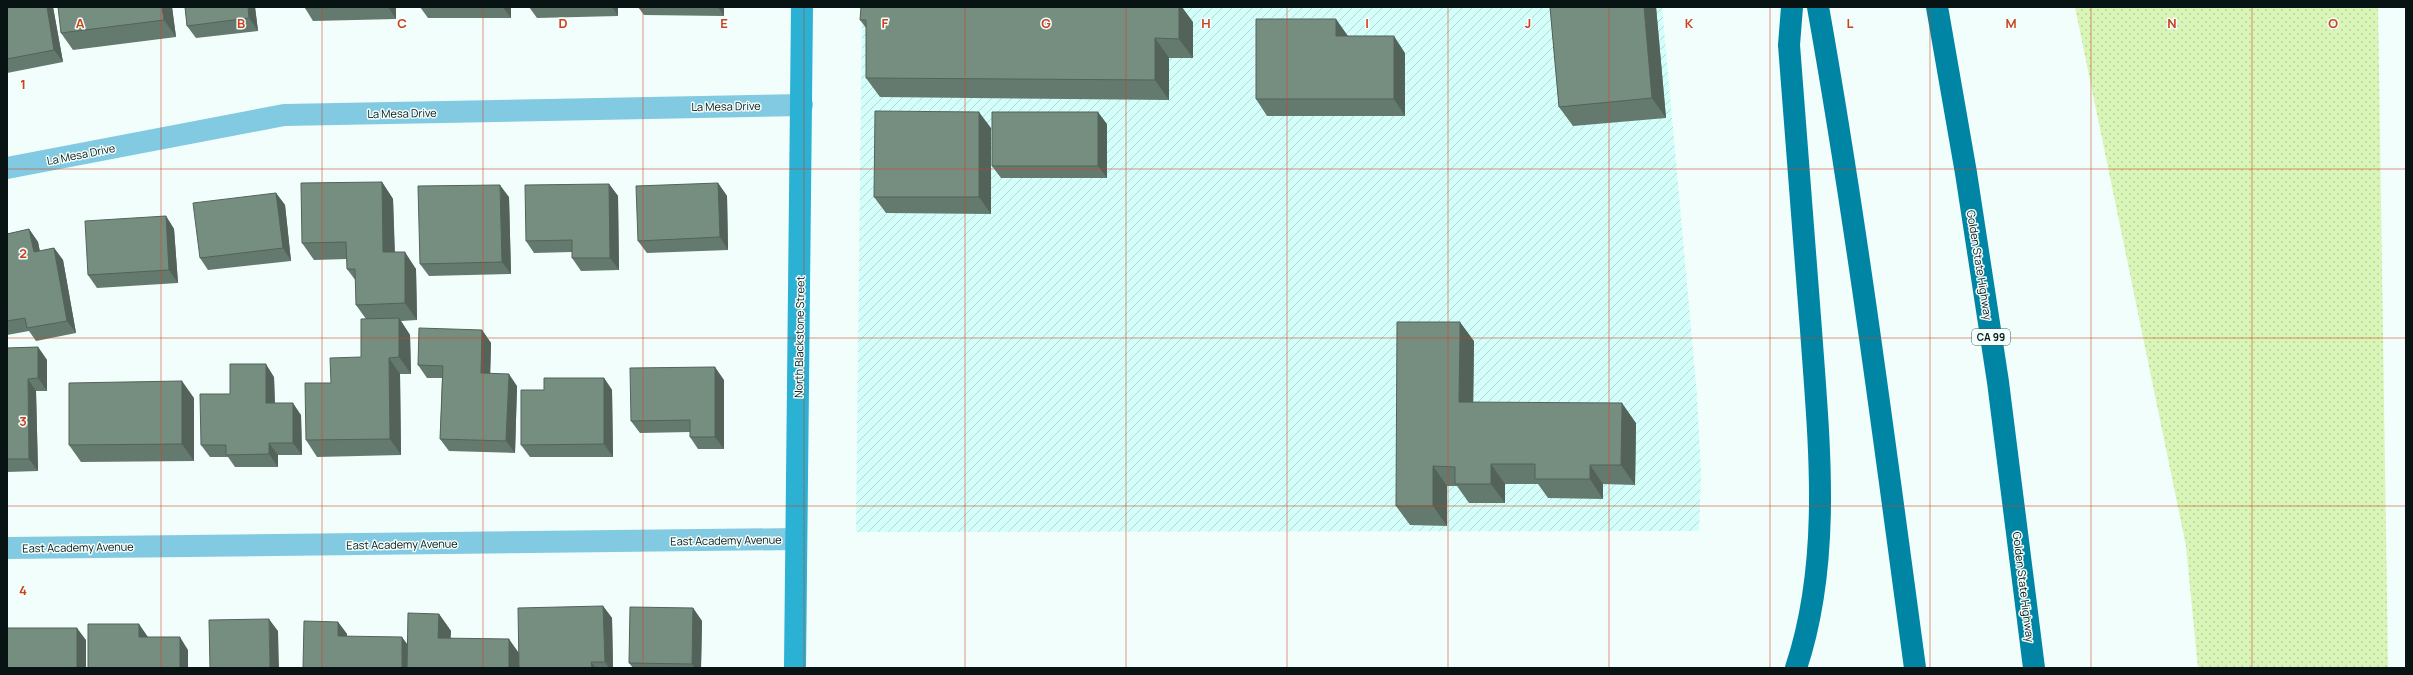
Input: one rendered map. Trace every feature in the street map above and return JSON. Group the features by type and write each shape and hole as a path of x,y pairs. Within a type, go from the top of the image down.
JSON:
{"highway":[{"path":"1792,7 1789,45 1818,418 1820,525 1816,590 1796,668"},
{"path":"1818,7 1833,90 1878,398 1915,668"},
{"name":"Golden State Highway","path":"1937,7 1966,172 1997,374 2034,668"}],"main road":[{"name":"North Blackstone Street","path":"795,668 802,7"}],"street":[{"name":"La Mesa Drive","path":"7,168 284,115 802,105"},
{"name":"East Academy Avenue","path":"7,548 796,539"}],"shaded area":[{"path":"862,7 1662,7 1697,395 1701,473 1699,531 856,532"}],"green space":[{"path":"2075,7 2378,7 2388,668 2198,668 2186,546"}],"building":[{"path":"7,7 47,7 54,50 7,59"},
{"path":"58,7 162,7 164,20 61,33"},
{"path":"185,7 248,7 249,18 187,26"},
{"path":"304,7 366,7 305,8"},
{"path":"861,7 1179,7 1179,39 1155,38 1155,80 866,78 866,20 860,20"},
{"path":"1550,7 1644,7 1652,98 1559,107"},
{"path":"1256,19 1336,19 1336,36 1394,36 1394,99 1256,99"},
{"path":"875,111 979,112 979,197 874,197"},
{"path":"992,112 1098,112 1098,166 992,166"},
{"path":"382,182 383,252 405,252 405,303 356,305 355,269 347,269 346,242 302,243 301,183"},
{"path":"718,183 720,237 638,241 636,186"},
{"path":"609,184 610,258 572,258 572,240 526,241 525,185"},
{"path":"500,185 502,262 420,264 418,186"},
{"path":"276,193 283,248 200,258 193,203"},
{"path":"166,216 169,270 88,275 85,221"},
{"path":"29,229 34,252 54,248 67,321 27,328 25,318 7,321 7,234"},
{"path":"399,318 399,357 389,358 390,439 306,440 305,383 331,383 330,358 361,357 361,319"},
{"path":"1397,322 1460,322 1459,402 1622,403 1621,465 1590,465 1590,479 1535,479 1535,464 1491,464 1491,484 1455,484 1455,467 1433,466 1433,506 1396,506"},
{"path":"419,328 482,330 481,373 509,374 506,441 440,439 443,366 418,365"},
{"path":"38,347 38,378 28,379 29,459 7,459 7,348"},
{"path":"230,364 266,364 266,403 293,403 293,443 269,443 269,454 226,455 226,445 201,445 200,394 230,394"},
{"path":"715,367 715,437 690,437 690,420 631,421 630,368"},
{"path":"544,378 604,378 604,444 521,445 521,390 544,390"},
{"path":"182,381 182,444 69,445 69,383"},
{"path":"603,606 605,662 591,662 592,668 519,668 518,608"},
{"path":"630,607 693,608 692,664 629,663"},
{"path":"408,613 439,614 438,638 509,639 509,668 407,668"},
{"path":"269,619 270,668 210,668 209,620"},
{"path":"304,621 338,622 338,636 402,637 402,668 303,668"},
{"path":"88,624 139,624 139,637 180,637 180,668 88,668"},
{"path":"7,628 77,628 77,668 7,668"}]}
